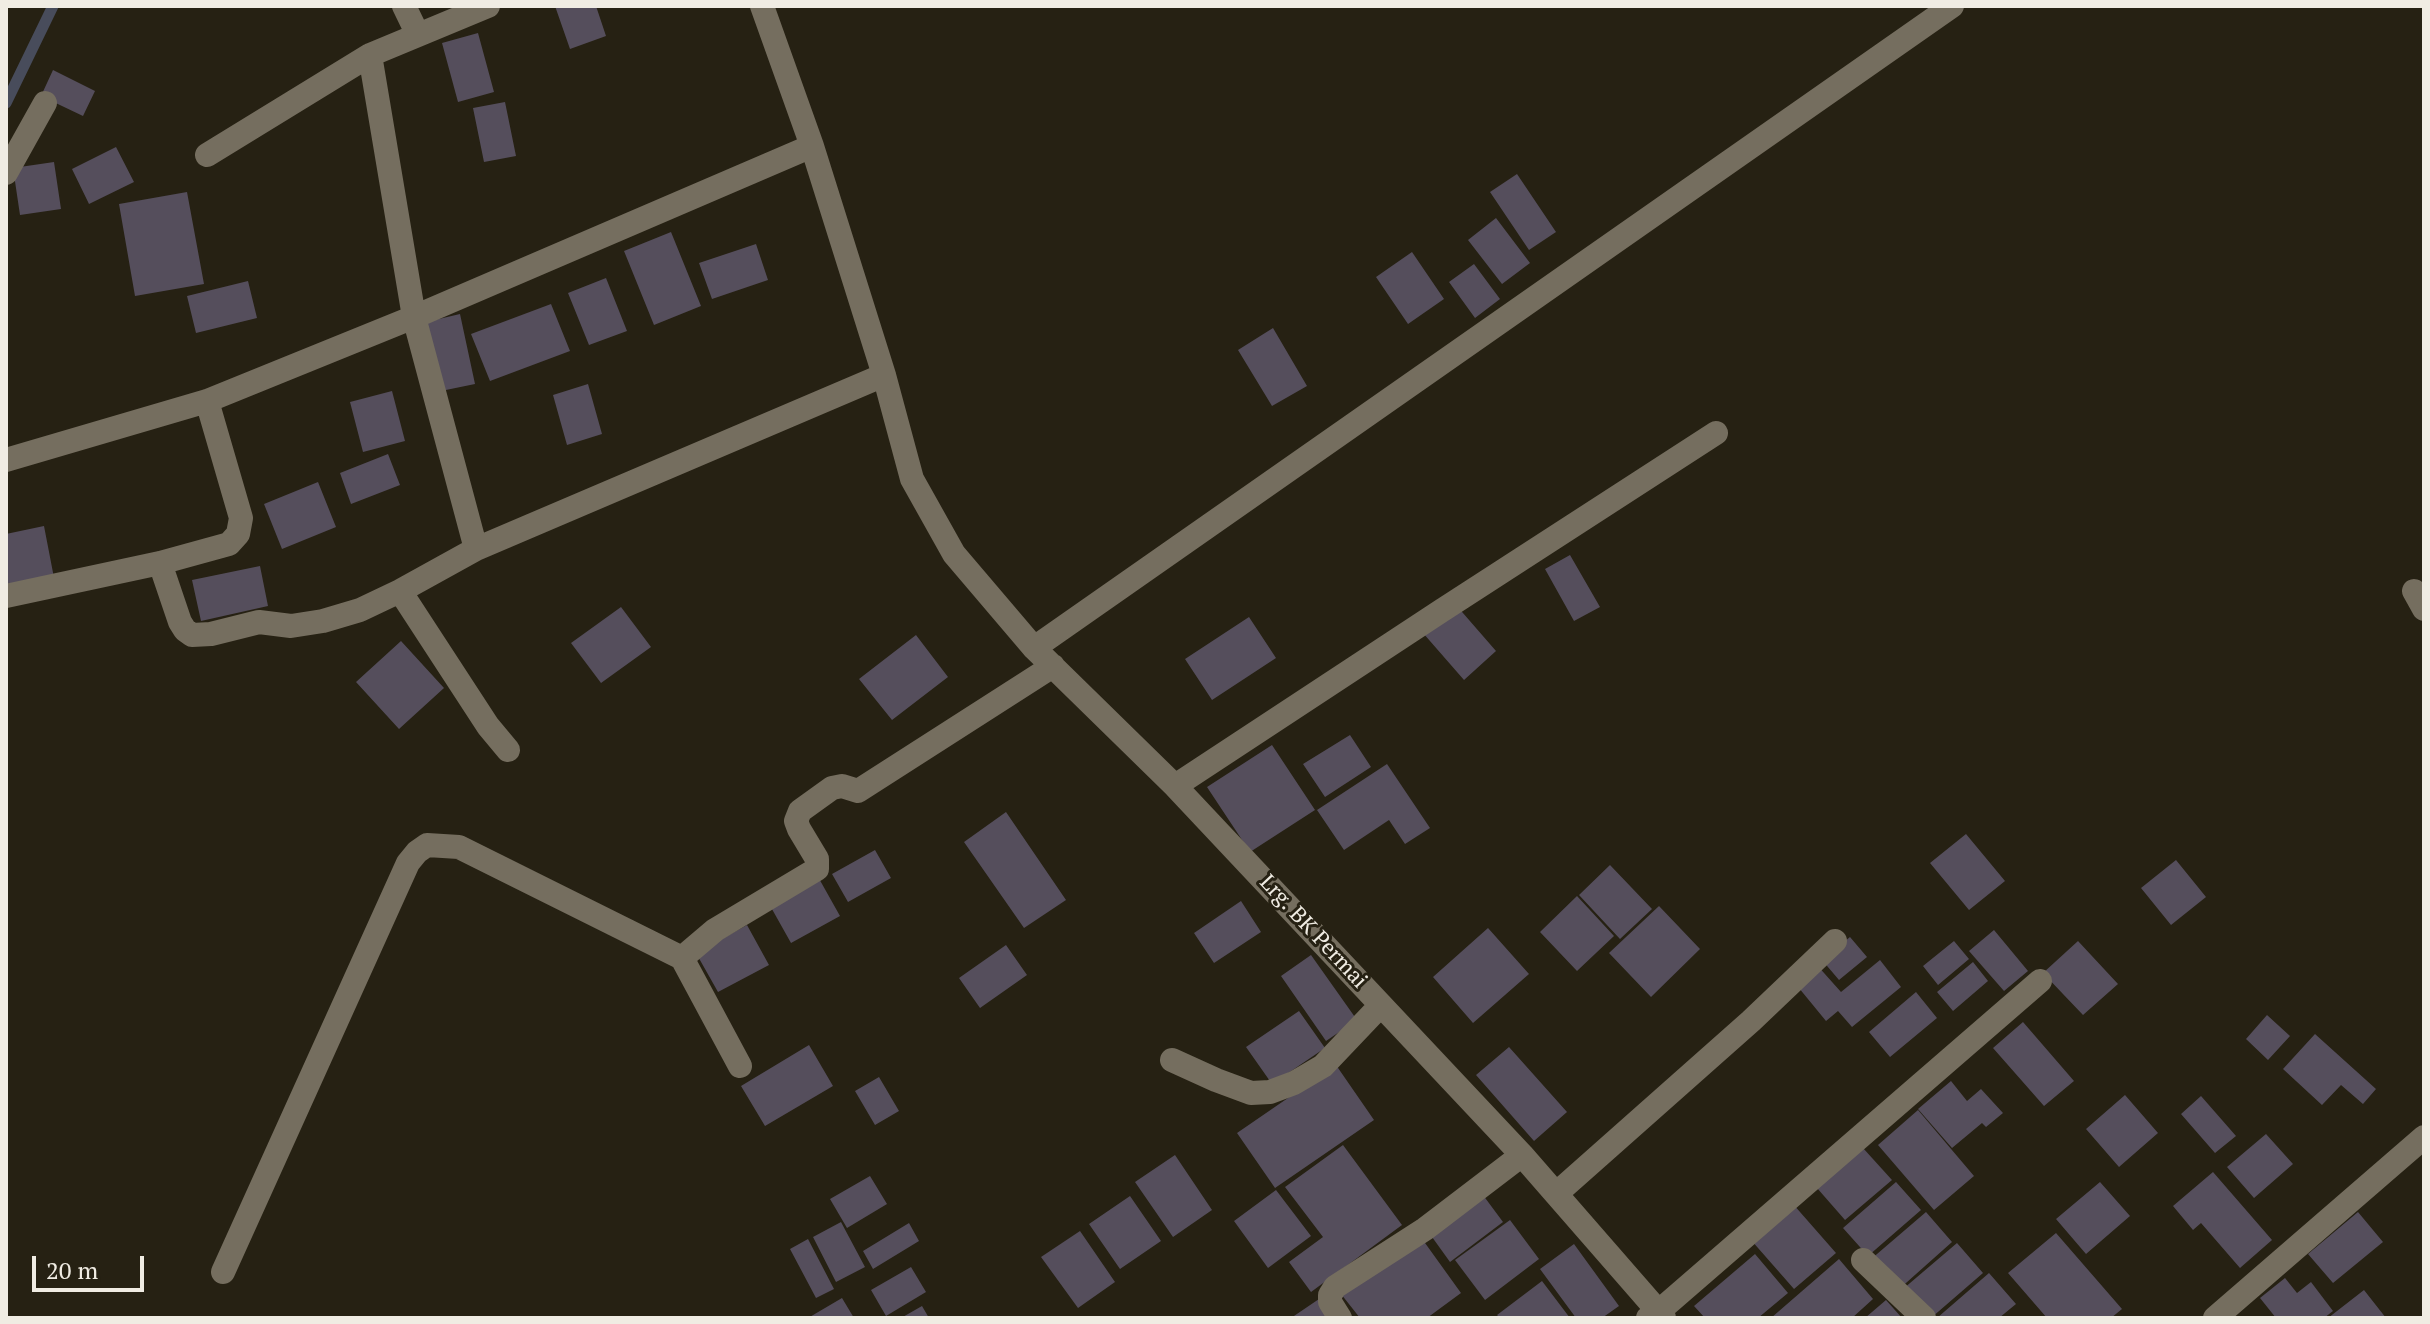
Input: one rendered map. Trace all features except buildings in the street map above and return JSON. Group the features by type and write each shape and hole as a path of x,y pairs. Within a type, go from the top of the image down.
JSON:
{"street":[{"path":"404,6 418,35"},
{"path":"207,155 370,55 488,6"},
{"name":"Lrg. BK Permai","path":"762,6 812,146 884,375 912,479 954,554 1034,648 1175,786 1522,1155 1557,1193 1656,1316"},
{"path":"1034,648 1952,6"},
{"path":"370,55 414,317 476,549"},
{"path":"6,173 45,103"},
{"path":"6,460 207,401 414,317 812,146"},
{"path":"160,563 180,622 192,635 211,634 259,622 291,626 323,621 360,610 476,549 884,375"},
{"path":"6,596 160,563 229,544 238,534 241,518 207,401"},
{"path":"1175,786 1716,433"},
{"path":"400,591 488,726 508,750"},
{"path":"682,958 715,930 817,869 817,859 796,821 800,811 832,788 842,786 858,791 1053,666"},
{"path":"223,1272 408,863 427,845 459,847 682,958 740,1066"},
{"path":"1557,1193 1751,1021 1835,941"},
{"path":"1656,1316 2040,981"},
{"path":"1172,1060 1251,1093 1270,1092 1294,1083 1323,1066 1381,1005"},
{"path":"2215,1318 2241,1310 2421,1139"},
{"path":"1340,1318 1330,1302 1335,1287 1425,1229 1522,1155"},
{"path":"1863,1260 1924,1318"}],"waterway":[{"path":"6,103 53,6"}]}
